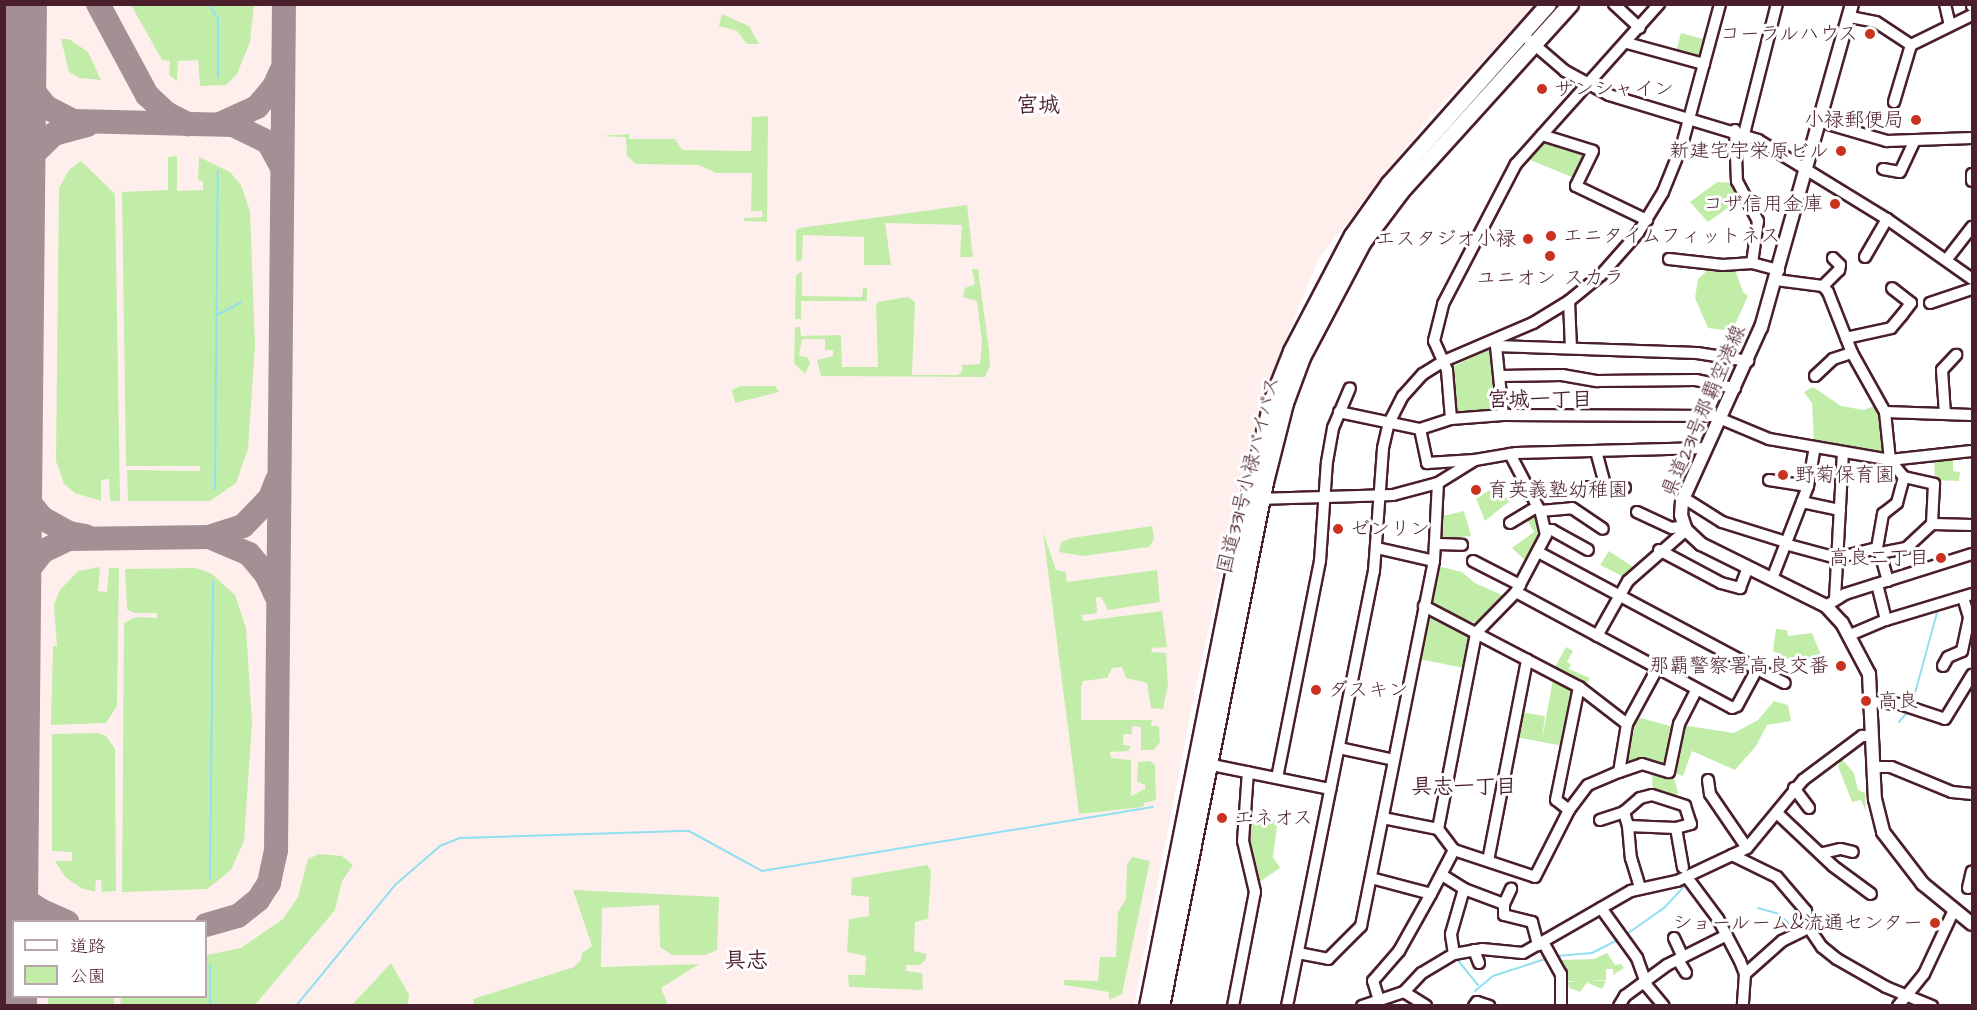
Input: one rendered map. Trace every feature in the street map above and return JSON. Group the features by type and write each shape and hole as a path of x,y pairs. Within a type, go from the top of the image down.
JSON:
{"highway":[{"name":"国道331号小禄バイパス","path":"1161,1005 1207,764 1272,399 1291,351 1352,235 1424,140 1548,4"},
{"name":"国道331号小禄バイパス","path":"1147,1005 1255,498 1302,357 1362,243 1438,148 1570,4"}],"main road":[{"name":"県道231号那覇空港線","path":"1685,528 1683,498 1748,361 1778,275 1851,10"},
{"path":"1685,528 1701,544 1772,579 1830,603 1868,668 1877,810 1889,843 1923,884 1953,912 1972,924"}],"street":[{"path":"1614,4 1640,28"},
{"path":"1451,419 1444,361 1433,331 1443,304 1516,164 1627,43 1659,4"},
{"path":"1287,1005 1377,548 1383,448 1389,423 1413,385 1444,361 1533,323 1569,301 1601,275 1647,220 1669,180 1690,118 1720,4"},
{"path":"1752,263 1758,221 1737,181 1740,132 1777,4"},
{"path":"1945,4 1950,25"},
{"path":"1851,10 1876,22 1911,45"},
{"path":"1894,102 1911,45 1972,15"},
{"path":"1522,34 1588,85 1740,132 1807,169 1887,219 1947,259 1972,279"},
{"path":"1627,43 1704,64"},
{"path":"1821,122 1887,141 1972,138"},
{"path":"1542,135 1593,151 1576,186 1647,220"},
{"path":"1883,169 1900,172 1915,140"},
{"path":"1972,174 1972,181"},
{"path":"1865,257 1887,219"},
{"path":"1947,259 1972,227"},
{"path":"1823,286 1839,270 1840,265 1833,258"},
{"path":"1669,259 1723,265 1752,263 1778,275 1823,286"},
{"path":"1683,498 1722,522 1837,558 1879,550 1906,548 1932,524 1935,484 1904,477 1890,460 1885,412 1852,353 1823,286"},
{"path":"1846,338 1891,328 1911,303 1892,288"},
{"path":"1930,303 1972,289"},
{"path":"1569,301 1571,348"},
{"path":"1503,415 1496,346 1697,353 1748,361"},
{"path":"1815,376 1833,358 1852,353"},
{"path":"1945,414 1942,370 1956,355"},
{"path":"1500,376 1562,375 1597,381 1696,380 1735,388"},
{"path":"1277,778 1320,561 1327,462 1339,412 1350,388"},
{"path":"1339,412 1419,429 1451,419 1503,415 1599,413 1714,416 1761,436 1815,448 1890,460 1972,451"},
{"path":"1885,412 1972,416"},
{"path":"1419,429 1427,463 1475,460 1510,454 1707,448"},
{"path":"1772,579 1808,486 1815,448"},
{"path":"1596,451 1605,485"},
{"path":"1842,453 1837,558 1830,603 1882,583 1972,554"},
{"path":"1438,829 1476,633 1518,589 1538,552 1545,530 1538,509 1510,454"},
{"path":"1255,498 1380,496 1438,483 1475,460"},
{"path":"1886,620 1879,550 1883,514 1897,503 1904,477"},
{"path":"1769,480 1808,486"},
{"path":"1298,952 1328,959 1335,955 1361,926 1438,544 1438,483"},
{"path":"1586,487 1605,485 1625,488"},
{"path":"1802,502 1840,510"},
{"path":"1510,523 1538,509 1572,508 1603,529"},
{"path":"1637,512 1672,528 1685,528"},
{"path":"1932,524 1972,525"},
{"path":"1597,636 1637,570 1685,528"},
{"path":"1545,530 1552,530 1588,550"},
{"path":"1438,544 1462,545"},
{"path":"1377,548 1434,561"},
{"path":"1659,550 1721,583 1740,588 1748,567"},
{"path":"1538,552 1785,683"},
{"path":"1473,561 1597,636 1731,708 1737,706 1757,669"},
{"path":"1850,635 1886,620 1968,596 1969,617 1962,651 1948,657 1943,666"},
{"path":"1424,606 1579,687 1627,724"},
{"path":"1488,861 1527,660"},
{"path":"1620,772 1627,724 1658,669"},
{"path":"1871,702 1900,704 1945,719 1972,675"},
{"path":"1569,810 1556,800 1579,687"},
{"path":"1383,818 1438,829 1454,850 1535,877 1569,810 1588,785 1642,764 1669,772 1679,724 1696,690"},
{"path":"1363,1005 1378,997 1404,992 1422,973 1454,954 1474,950 1523,953 1640,888 1747,848 1777,813 1794,788 1862,736 1872,736"},
{"path":"1339,748 1394,760"},
{"path":"1207,764 1330,789"},
{"path":"1873,766 1891,767 1952,792 1972,794"},
{"path":"1233,1005 1255,892 1243,841 1248,772"},
{"path":"1708,780 1710,794 1747,848"},
{"path":"1794,788 1809,808"},
{"path":"1600,820 1624,812 1635,801 1650,795 1685,806 1691,824 1676,828 1628,826"},
{"path":"1624,812 1628,826 1631,858 1640,888"},
{"path":"1777,813 1823,854 1833,866 1871,894"},
{"path":"1676,828 1684,872 1727,935 1745,974 1743,1005"},
{"path":"1823,854 1841,849 1854,852"},
{"path":"1378,997 1373,981 1399,951 1454,850"},
{"path":"1732,855 1777,877 1806,912 1809,928 1822,947 1837,959 1904,995 1932,1005"},
{"path":"1968,888 1972,871"},
{"path":"1442,875 1500,913 1532,922 1540,944 1554,958 1563,986 1562,1005"},
{"path":"1371,878 1431,894"},
{"path":"1454,954 1451,934 1464,889"},
{"path":"1500,913 1511,889"},
{"path":"1601,908 1637,957 1645,982 1664,1005"},
{"path":"1898,1005 1904,995 1924,974 1953,912"},
{"path":"1745,974 1782,941 1809,928"},
{"path":"1619,1005 1645,982 1680,958 1727,935"},
{"path":"1674,938 1686,973"},
{"path":"1474,950 1479,963"},
{"path":"1404,992 1426,1005"},
{"path":"1474,1005 1477,1002 1490,1005"}],"shaded area":[{"path":"5,5 1535,5 1428,119 1319,258 1270,379 1247,453 1193,701 1134,1005 5,1006"}],"green space":[{"path":"131,5 254,5 250,42 237,74 226,85 200,86 198,60 178,61 177,81 169,75 170,61 162,60"},
{"path":"722,14 749,26 759,44 747,44 737,31 719,26"},
{"path":"1681,33 1703,39 1698,56 1676,52"},
{"path":"61,39 69,39 88,52 101,80 80,78 69,72"},
{"path":"768,116 767,222 744,221 744,218 763,217 762,211 751,211 752,173 716,173 699,165 636,164 627,156 626,137 601,136 629,134 629,139 675,139 682,150 751,151 752,117"},
{"path":"1544,142 1584,151 1574,178 1528,159"},
{"path":"177,156 177,191 203,190 203,181 198,180 199,157 230,172 241,185 250,211 255,345 248,449 236,483 210,501 128,501 127,470 200,471 200,466 126,466 122,192 168,190 168,157"},
{"path":"81,161 115,194 120,501 110,501 109,479 101,480 101,501 75,493 64,484 56,461 59,188 69,170"},
{"path":"1717,182 1735,183 1742,198 1708,222 1690,202"},
{"path":"967,205 973,257 960,257 962,225 885,223 891,265 864,265 864,237 803,235 802,260 796,262 796,230 800,228"},
{"path":"1710,268 1735,269 1743,292 1748,296 1732,331 1708,328 1695,298 1698,279"},
{"path":"972,269 978,269 989,350 990,366 985,377 821,376 817,360 833,356 833,350 825,350 825,339 802,339 799,356 807,357 810,363 805,374 794,363 795,327 800,327 801,336 841,335 842,367 878,367 876,306 878,302 908,297 915,302 912,375 957,375 962,372 962,365 980,364 982,342 977,301 963,297 965,288 975,284"},
{"path":"802,272 802,296 862,297 863,288 867,288 867,301 801,301 801,319 795,319 796,275"},
{"path":"1494,347 1498,410 1460,416 1453,411 1450,368"},
{"path":"740,386 775,386 779,392 735,403 732,390"},
{"path":"1813,387 1841,406 1864,410 1876,405 1882,423 1883,454 1814,443 1812,403 1804,392"},
{"path":"1953,455 1953,471 1960,472 1959,481 1935,480 1934,457"},
{"path":"1494,488 1500,499 1509,496 1511,500 1485,521 1476,498"},
{"path":"1464,511 1471,536 1442,539 1442,516"},
{"path":"1537,512 1542,534 1527,562 1512,548 1534,532 1526,518"},
{"path":"1152,526 1154,539 1149,547 1083,556 1059,552 1061,542 1072,538"},
{"path":"1043,532 1056,570 1066,572 1067,582 1157,570 1160,602 1108,610 1101,597 1096,597 1097,613 1082,615 1083,621 1162,611 1167,647 1152,648 1151,652 1166,653 1168,685 1163,709 1151,708 1147,683 1126,678 1122,667 1112,668 1107,678 1083,681 1081,687 1081,720 1152,720 1151,726 1159,726 1160,742 1154,750 1141,750 1141,727 1132,726 1132,734 1124,734 1123,745 1131,746 1128,751 1110,752 1111,758 1131,760 1131,796 1145,789 1145,785 1137,782 1138,762 1150,761 1155,765 1156,800 1144,803 1143,807 1079,814"},
{"path":"1609,551 1633,567 1624,577 1600,565"},
{"path":"1437,566 1462,572 1475,583 1506,597 1476,623 1452,615 1430,602"},
{"path":"100,567 98,591 107,592 109,568 119,568 117,706 106,723 51,725 53,646 57,646 54,605 60,590 78,571"},
{"path":"196,568 212,574 235,595 246,628 252,723 244,841 231,870 207,889 122,892 124,623 136,617 157,618 157,613 134,613 127,609 125,569"},
{"path":"1431,614 1469,634 1464,668 1419,659"},
{"path":"1776,629 1787,630 1788,636 1812,633 1825,665 1819,673 1813,672 1810,658 1788,659 1773,651"},
{"path":"1566,647 1573,651 1567,662 1571,664 1569,669 1590,678 1586,684 1554,669"},
{"path":"1553,679 1575,692 1563,746 1516,737 1521,712 1545,716 1542,740"},
{"path":"1774,701 1788,705 1791,721 1767,725 1756,746 1735,770 1692,751 1683,776 1671,772 1681,725 1734,733 1758,720"},
{"path":"1637,717 1674,727 1665,767 1626,763"},
{"path":"98,733 106,736 115,749 116,891 102,892 101,880 96,880 95,892 81,888 65,877 55,861 72,861 72,852 52,851 52,734"},
{"path":"1842,759 1854,773 1858,790 1865,793 1866,811 1861,800 1852,802 1838,766"},
{"path":"1646,770 1674,778 1678,792 1675,800 1653,794 1652,776"},
{"path":"1278,820 1273,857 1280,868 1258,883 1247,838 1248,822"},
{"path":"319,854 342,856 353,865 342,881 335,910 255,1005 120,1005 121,998 207,998 207,955 241,948 283,919 298,897 308,859"},
{"path":"1132,857 1150,861 1122,994 1109,1000 1109,992 1064,985 1064,980 1098,981 1100,957 1116,957 1118,912 1126,899 1127,865"},
{"path":"927,865 931,871 928,919 915,922 914,951 926,954 926,959 920,965 906,965 906,971 922,973 923,990 849,987 848,975 865,975 866,956 847,952 849,919 869,916 869,897 851,895 852,878"},
{"path":"573,890 719,897 717,950 705,955 672,955 660,947 659,905 602,908 601,967 699,964 661,988 668,1005 474,1005 473,999 574,967 581,960 582,953 592,946"},
{"path":"1607,953 1615,965 1621,964 1624,968 1613,975 1613,969 1606,969 1606,980 1591,980 1606,981 1602,989 1588,983 1589,980 1580,992 1569,988 1568,982 1578,981 1567,981 1559,960 1594,959"},
{"path":"391,963 409,995 408,1005 352,1005"},
{"path":"48,998 114,998 114,1005 48,1005"}],"waterway":[{"path":"209,4 218,19 218,77"},
{"path":"215,489 218,171"},
{"path":"217,315 241,302"},
{"path":"210,879 213,581"},
{"path":"1912,704 1938,609"},
{"path":"1899,722 1909,710"},
{"path":"296,1006 395,885 440,846 460,838 689,831 762,871 1153,807"},
{"path":"1624,936 1664,908 1686,884"},
{"path":"1758,908 1779,914 1794,929"},
{"path":"1557,956 1592,953 1619,939"},
{"path":"1456,958 1478,985"},
{"path":"1475,991 1493,976 1548,958"},
{"path":"210,965 210,1006"}],"taxiway":[{"path":"98,4 147,95 166,113 188,124"},
{"path":"207,925 238,916 258,900 269,883 276,851 284,4"},
{"path":"18,71 46,107 74,121 233,125 268,142 282,167"},
{"path":"220,124 257,107 274,87 281,71"},
{"path":"4,122 17,140"},
{"path":"17,170 54,134 87,125"},
{"path":"12,591 43,551 69,539 209,537 243,526 270,498 277,480"},
{"path":"13,482 42,518 69,533 86,536"},
{"path":"209,537 249,554 266,574 276,595"},
{"path":"9,889 40,910 62,920"}],"runway":[{"path":"8,1006 18,4"}],"place":[{"name":"コーラルハウス","path":"1870,34"},
{"name":"サンシャイン","path":"1542,89"},
{"name":"小禄郵便局","path":"1916,120"},
{"name":"新建宅宇栄原ビル","path":"1841,151"},
{"name":"コザ信用金庫","path":"1835,204"},
{"name":"エニタイムフィットネス","path":"1551,236"},
{"name":"エスタジオ小禄","path":"1528,239"},
{"name":"ユニオン スカラ","path":"1550,256"},
{"name":"野菊保育園","path":"1783,475"},
{"name":"育英義塾幼稚園","path":"1476,490"},
{"name":"ゼンリン","path":"1338,529"},
{"name":"高良二丁目","path":"1941,558"},
{"name":"那覇警察署高良交番","path":"1841,666"},
{"name":"ダスキン","path":"1316,690"},
{"name":"高良","path":"1866,701"},
{"name":"エネオス","path":"1222,818"},
{"name":"ショールーム&流通センター","path":"1935,923"}],"district":[{"name":"宮城","path":"1038,106"},
{"name":"宮城一丁目","path":"1540,400"},
{"name":"具志一丁目","path":"1464,787"},
{"name":"具志","path":"746,961"}]}
